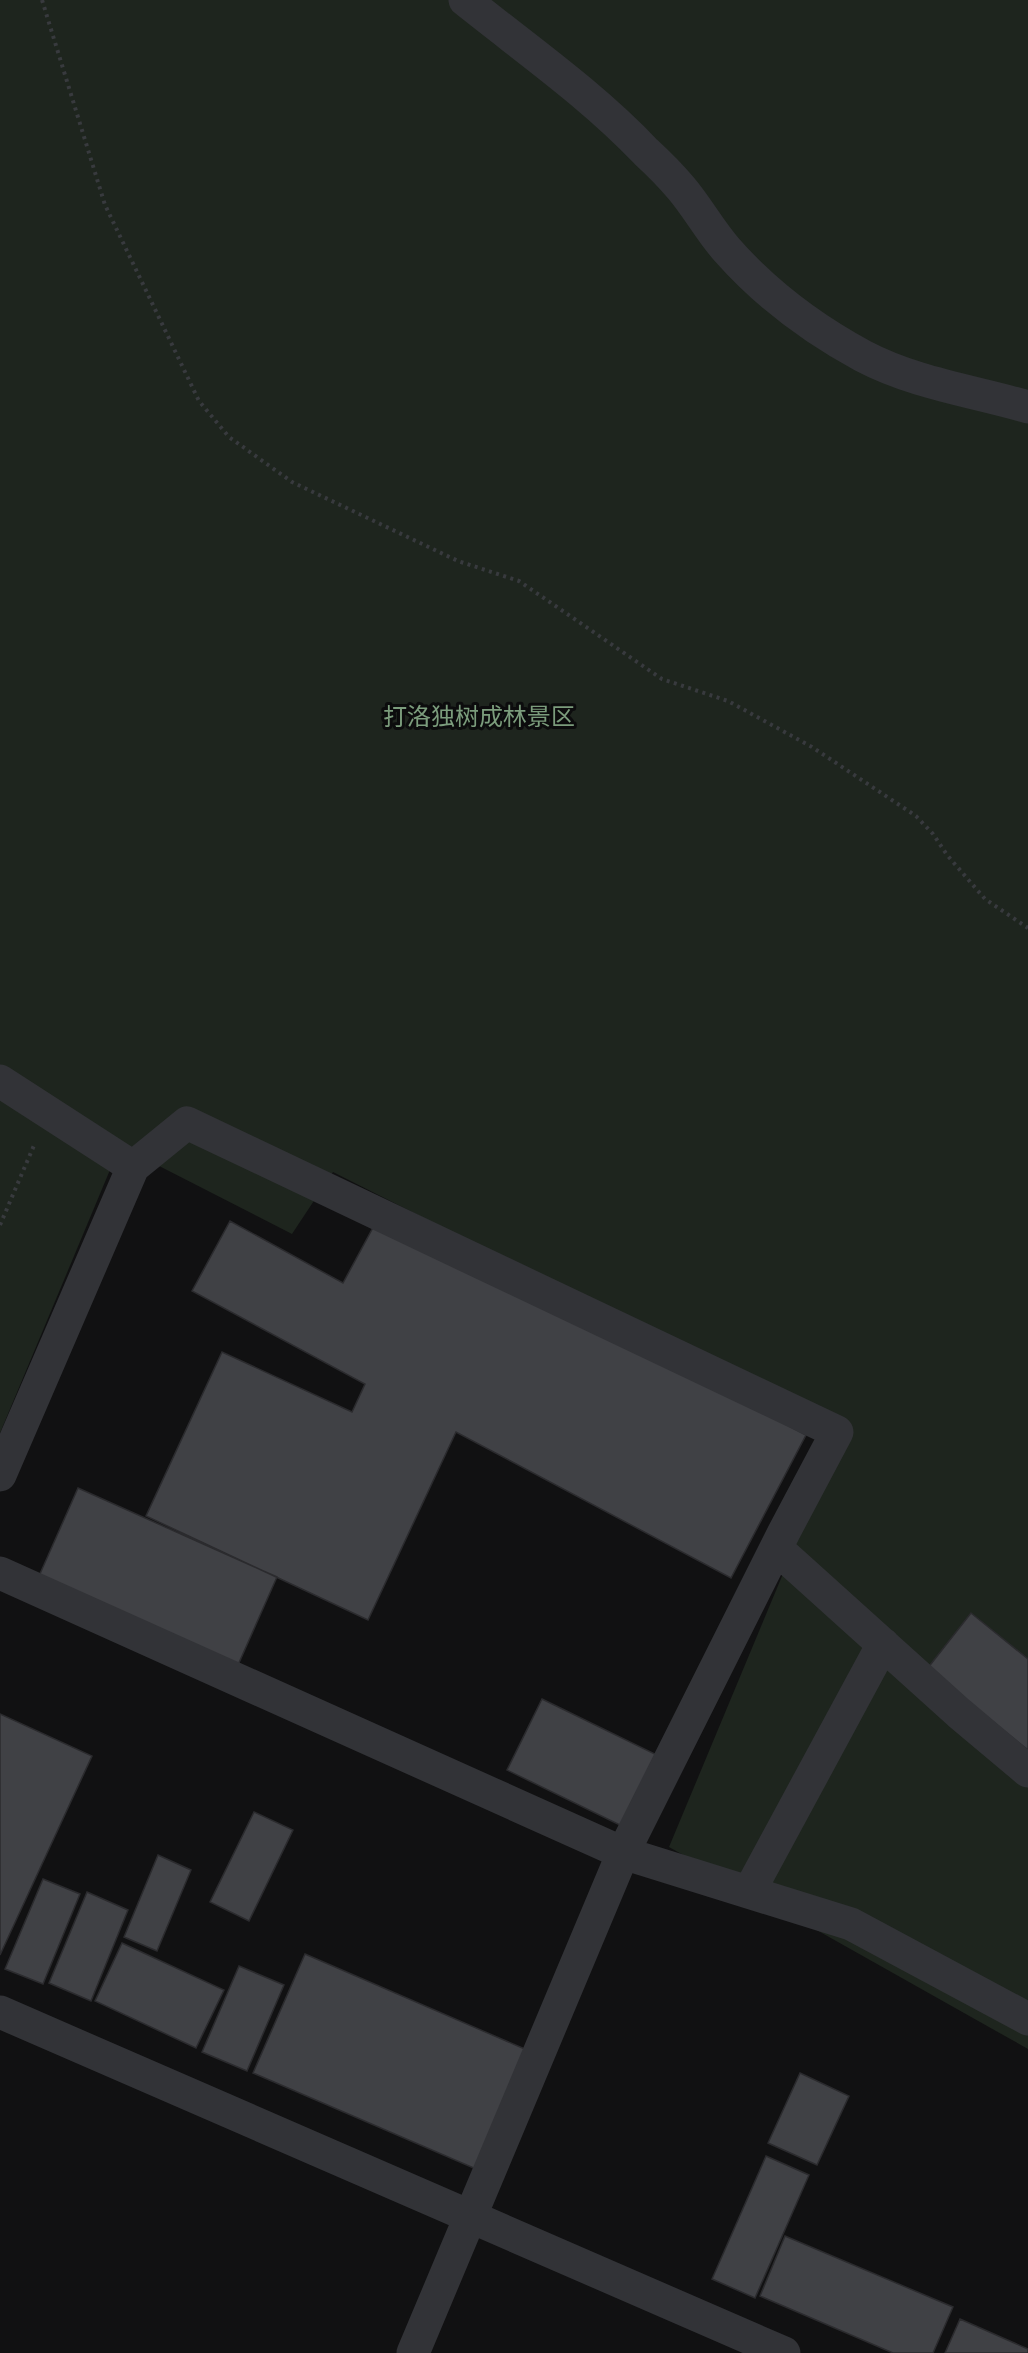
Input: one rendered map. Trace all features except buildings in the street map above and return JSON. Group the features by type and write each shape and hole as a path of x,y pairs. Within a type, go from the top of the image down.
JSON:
{"street":[{"path":"465,0 587,98 644,149 681,188 727,250 759,283 790,309 864,356 897,372 919,380 1028,407"},
{"path":"0,1081 133,1167"},
{"path":"0,1475 133,1167 187,1123 837,1432 776,1548 623,1853 413,2353"},
{"path":"776,1548 1028,1771"},
{"path":"0,1573 623,1853 851,1924 1028,2019"},
{"path":"749,1892 883,1644"},
{"path":"0,2012 784,2353"}],"path":[{"path":"42,0 105,205 199,401 230,437 292,482 458,561 519,581 662,679 728,700 812,747 916,816 985,899 1028,928"},
{"path":"0,1225 48,1113"}],"green space":[{"name":"打洛独树成林景区","path":"0,0 1028,0 1028,2049 669,1847 843,1430 333,1172 292,1234 120,1146 0,1433"}]}
